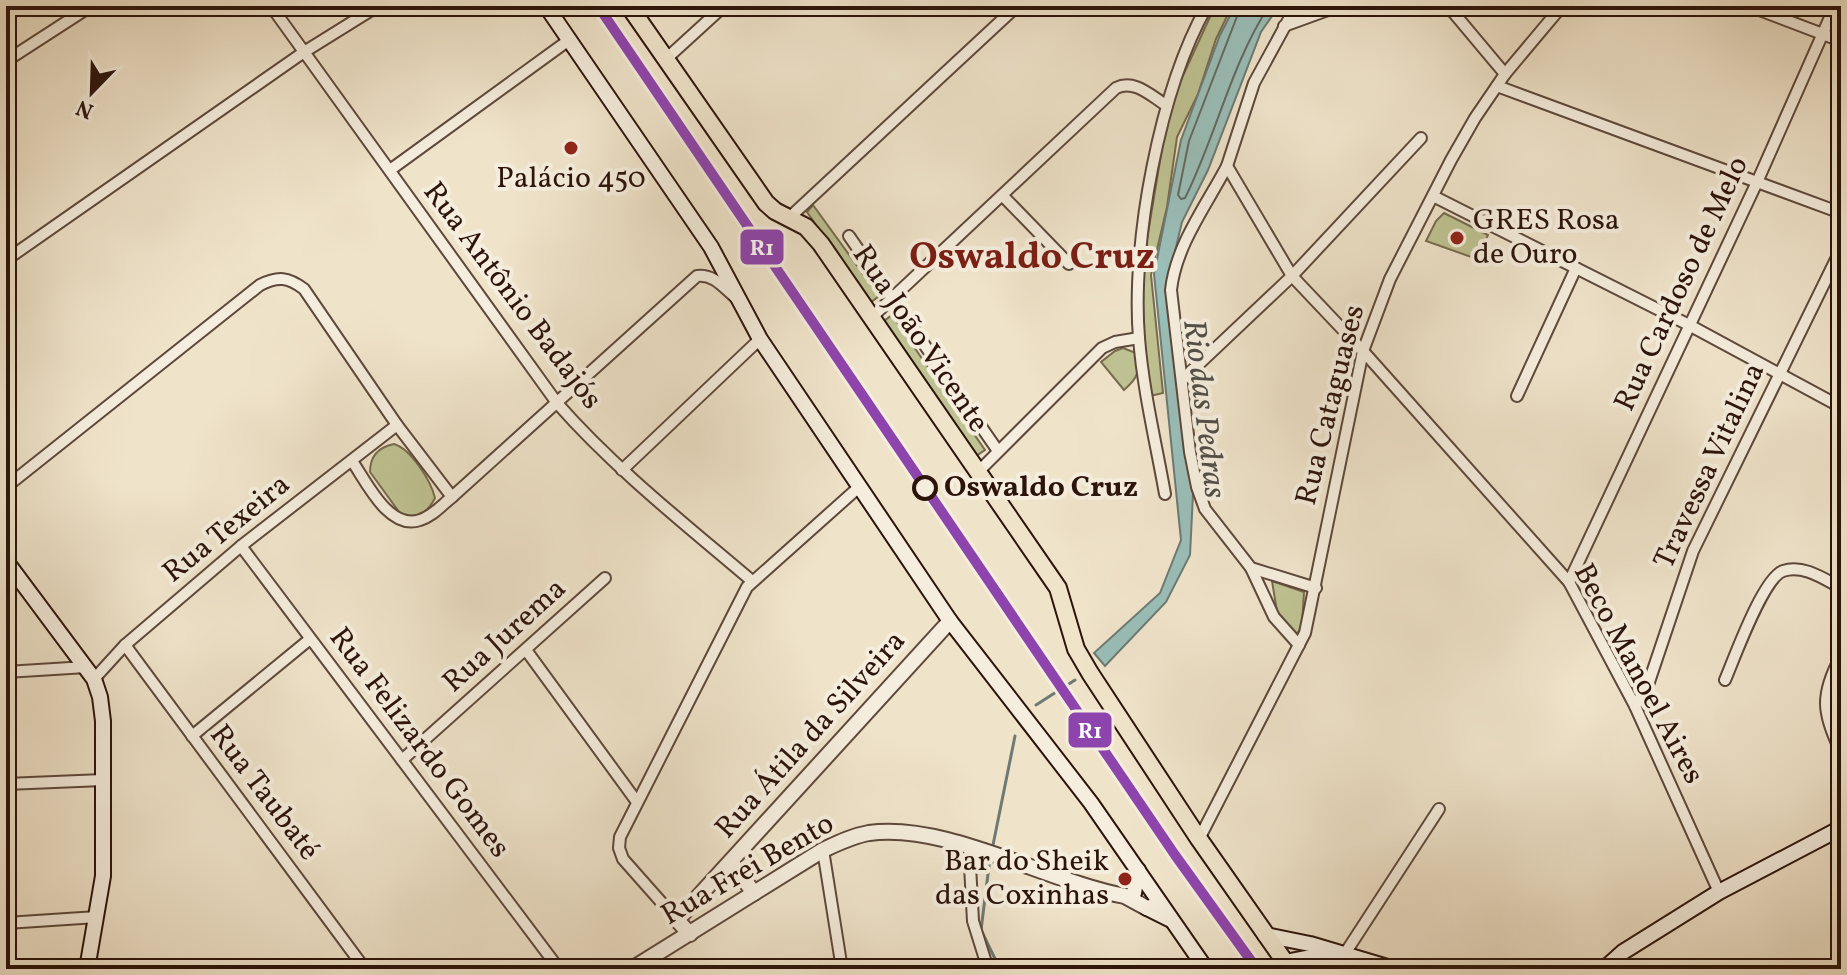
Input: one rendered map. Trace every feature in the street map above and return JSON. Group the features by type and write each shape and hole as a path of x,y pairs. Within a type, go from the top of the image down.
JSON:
{"main road":[{"path":"546,6 711,247 760,339 859,487 950,621 1091,803 1150,887 1154,906"},
{"name":"Rua João Vicente","path":"629,6 757,192 775,211 806,227 821,244 1058,588 1076,649 1199,839 1287,966"},
{"path":"6,561 90,673 100,697 103,721 103,876 87,969"},
{"name":"Rua Átila da Silveira","path":"677,920 950,621"},
{"path":"1605,969 1623,952 1719,892 1841,829"},
{"name":"Rua Frei Bento","path":"632,969 823,850 868,833 896,832 972,848 1129,895 1154,906 1173,921 1206,969"},
{"path":"731,862 754,893"},
{"path":"1129,895 1138,870"},
{"path":"1129,895 1150,887"},
{"path":"677,920 690,934"},
{"path":"1265,935 1310,944 1394,969"},
{"path":"1287,966 1340,954"}],"street":[{"path":"6,61 91,6"},
{"name":"Rua Antônio Badajós","path":"271,6 557,403 622,470 752,581"},
{"path":"6,260 304,52 378,6"},
{"path":"666,59 724,6"},
{"path":"789,218 1017,6"},
{"path":"1165,494 1139,338 1140,257 1166,105 1207,6"},
{"path":"1296,6 1254,83 1227,166 1182,247 1173,271 1171,290 1190,452 1205,509 1251,568 1274,617 1299,645"},
{"path":"1284,26 1339,6"},
{"path":"1448,6 1505,74"},
{"name":"Rua Cataguases","path":"1199,839 1299,645 1316,588 1331,494 1363,351 1390,279 1459,146 1505,74 1562,6"},
{"path":"1749,6 1841,41"},
{"name":"Rua Cardoso de Melo","path":"1569,582 1758,180 1835,6"},
{"path":"390,170 569,40"},
{"path":"871,318 1116,88 1128,84 1135,86 1166,105"},
{"path":"1497,86 1841,213"},
{"path":"1182,380 1292,276 1421,138"},
{"name":"Beco Manoel Aires","path":"1227,166 1292,276 1569,582 1635,706 1719,892"},
{"path":"1003,196 1069,264"},
{"path":"1433,196 1689,325 1841,407"},
{"name":"Rua João Vicente","path":"849,236 998,451"},
{"name":"Travessa Vitalina","path":"1635,706 1648,685 1693,551 1841,249"},
{"path":"1517,396 1576,268"},
{"path":"352,461 378,498 400,519 418,521 452,497 697,276 713,277 741,302"},
{"path":"6,487 260,285 281,277 294,281 304,289 397,425 452,497"},
{"path":"978,472 1102,348 1115,342 1139,338"},
{"path":"622,470 760,339"},
{"name":"Rua Texeira","path":"90,673 241,546 397,425"},
{"path":"677,920 623,859 619,848 620,837 752,581 859,487"},
{"name":"Rua Felizardo Gomes","path":"241,546 559,969"},
{"path":"1251,568 1316,588"},
{"path":"1725,680 1754,611 1776,575 1784,570 1799,569 1841,588"},
{"name":"Rua Jurema","path":"402,760 605,578"},
{"path":"192,736 310,639"},
{"name":"Rua Taubaté","path":"125,645 365,969"},
{"path":"526,650 637,802"},
{"path":"1841,656 1826,690 1825,708 1829,727 1841,752"},
{"path":"6,672 90,673"},
{"path":"6,784 103,780"},
{"path":"1340,954 1439,809"},
{"path":"972,848 973,921 988,969"},
{"path":"823,850 842,969"},
{"path":"6,923 97,917"}],"green space":[{"path":"1215,6 1232,6 1216,39 1198,94 1177,137 1167,207 1151,275 1163,393 1146,397 1141,276 1169,106"},
{"path":"813,205 879,296 870,303 807,212"},
{"name":"GRES Rosa de Ouro","path":"1444,213 1488,235 1477,259 1426,241 1436,221"},
{"path":"892,315 985,450 976,456 884,321"},
{"path":"1123,348 1136,353 1138,364 1135,378 1124,390 1101,362"},
{"path":"394,444 413,459 433,491 435,498 432,503 418,516 402,516 370,472 376,453"},
{"path":"1272,581 1304,592 1302,626 1297,634 1278,618"}],"water":[{"path":"1235,6 1279,6 1261,32 1208,170 1182,222 1166,289 1193,494 1190,555 1166,602 1105,666 1094,653 1160,593 1181,540 1154,274 1181,140 1220,35"}],"waterway":[{"name":"Rio das Pedras","path":"1036,705 1075,680"},
{"name":"Rio das Pedras","path":"992,850 1015,736"},
{"name":"Rio das Pedras","path":"990,858 981,930 1000,969"}],"transit line":[{"name":"R1","path":"598,6 1175,855 1257,969"}],"place":[{"name":"Palácio 450","path":"571,148"},
{"name":"GRES Rosa de Ouro","path":"1457,238"},
{"name":"Oswaldo Cruz","path":"925,488"},
{"name":"Bar do Sheik das Coxinhas","path":"1125,879"}],"district":[{"name":"Oswaldo Cruz","path":"1032,258"}]}
